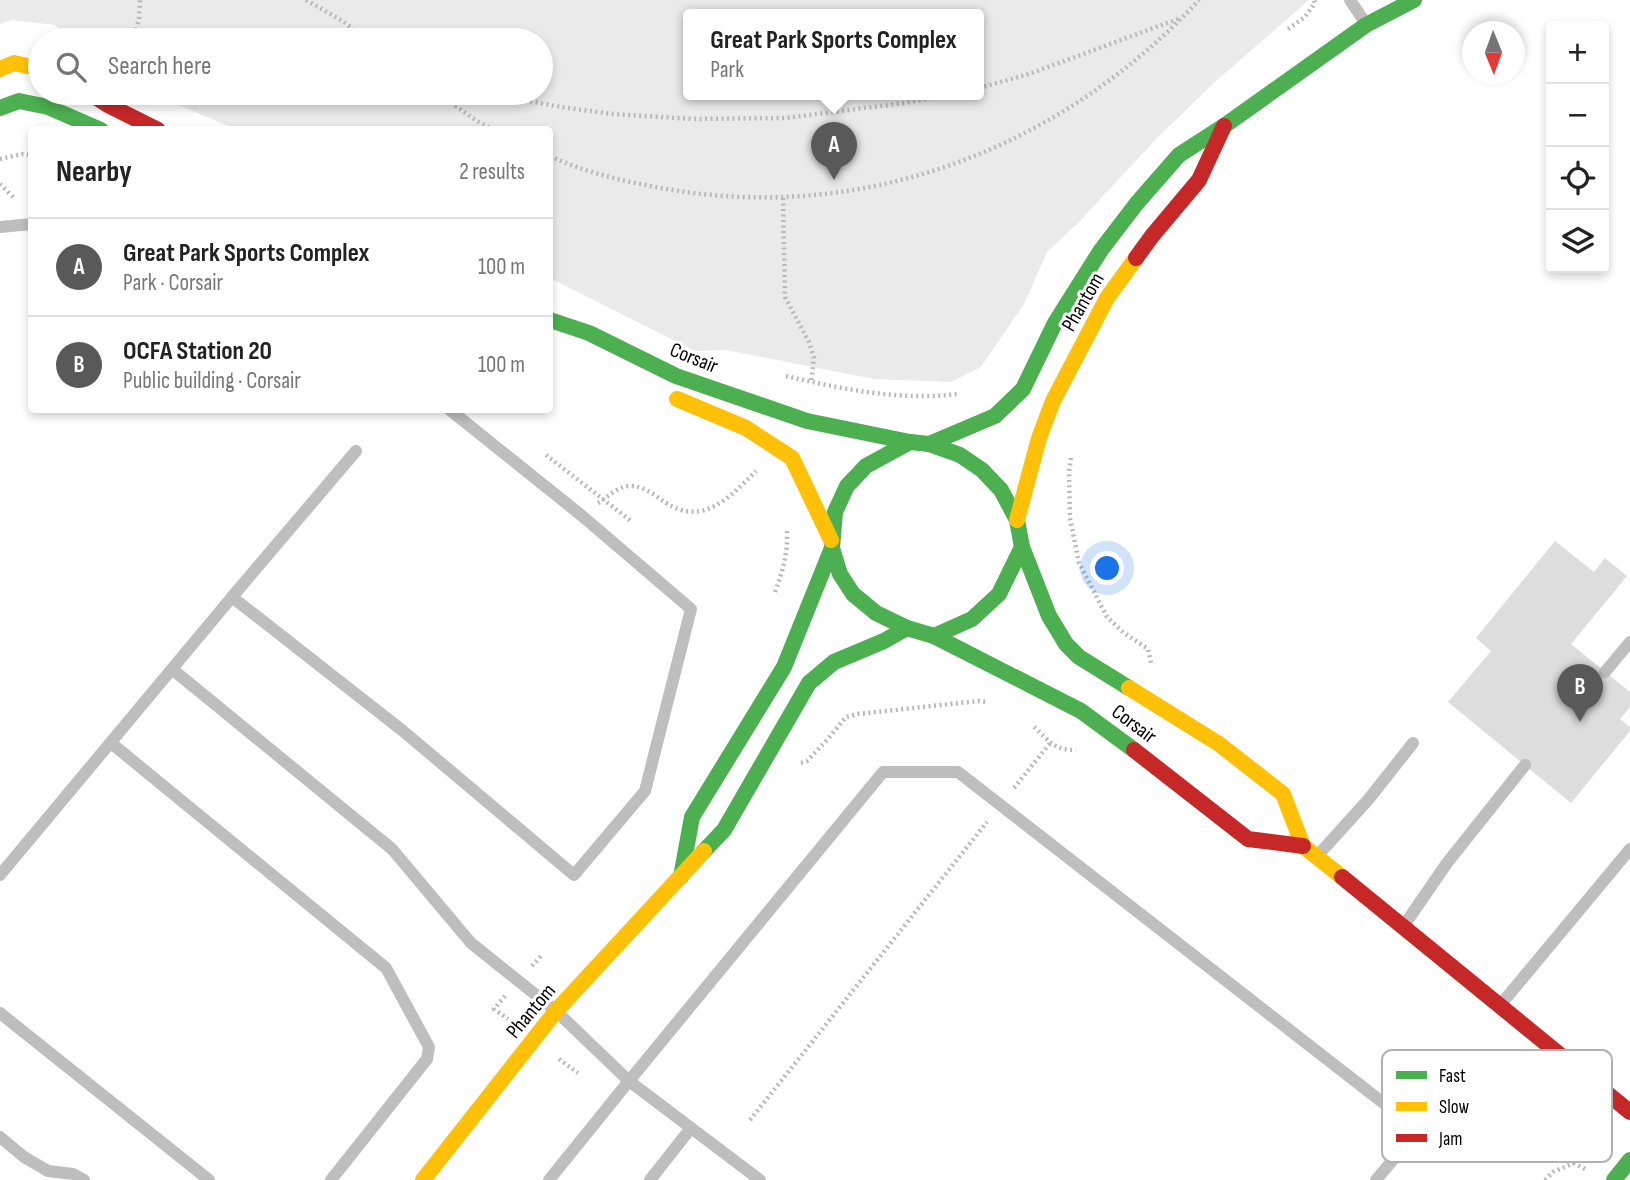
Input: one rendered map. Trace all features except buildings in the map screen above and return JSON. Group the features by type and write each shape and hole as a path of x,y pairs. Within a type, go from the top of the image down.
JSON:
{"street":[{"name":"Phantom","path":"929,444 995,416 1023,389 1055,323 1101,250 1179,155 1366,25 1415,0"},
{"path":"0,69 14,63 28,66"},
{"path":"0,108 19,101 28,103"},
{"path":"38,105 92,126"},
{"path":"108,105 150,126"},
{"name":"Phantom","path":"1017,520 1039,438 1053,401 1077,355 1107,298 1152,236 1199,180 1224,126"},
{"name":"Corsair","path":"553,321 589,333 676,376 807,421 910,442"},
{"path":"553,332 571,343"},
{"path":"659,392 746,428 792,458 832,544 840,574 853,594 876,613 907,628 934,635 972,619 999,594 1022,547 1017,520 1001,490 982,470 960,455 929,444 910,442 866,466 847,486 835,512 832,544 784,667 692,817 681,877"},
{"name":"Corsair","path":"1022,547 1049,616 1066,644 1079,657 1219,744 1283,794 1303,846 1554,1050"},
{"name":"Phantom","path":"423,1180 556,1011 724,830 809,683 834,662 907,628"},
{"name":"Corsair","path":"934,635 1081,712 1248,839 1303,846"},
{"path":"1614,1180 1630,1160"}],"lane":[{"path":"1350,0 1366,25"},
{"path":"0,226 28,223"},
{"path":"232,597 403,731 574,875 645,791 691,609 581,515 454,413"},
{"path":"0,875 356,451"},
{"path":"1605,672 1630,642"},
{"path":"172,669 392,849 471,943 556,1011 629,1081 760,1180"},
{"path":"111,743 386,968 429,1047 427,1059 331,1180"},
{"path":"1316,857 1368,800 1413,743"},
{"path":"1403,927 1447,863 1525,765"},
{"path":"550,1180 883,772 958,772 1382,1102"},
{"path":"1500,1006 1630,849"},
{"path":"0,1013 209,1180"},
{"path":"650,1180 691,1128"},
{"path":"0,1137 24,1157 48,1171 73,1174 84,1180"},
{"path":"1376,1180 1391,1162"}],"path":[{"path":"136,28 140,0"},
{"path":"306,0 352,28"},
{"path":"553,157 634,184 696,195 783,198 856,190 930,172 997,148 1060,114 1123,71 1199,0"},
{"path":"1288,29 1305,17 1315,3 1314,0"},
{"path":"984,87 1039,71 1182,17"},
{"path":"547,105 612,114 693,119 785,118 921,100"},
{"path":"454,105 486,126"},
{"path":"0,159 28,155"},
{"path":"0,184 14,198"},
{"path":"783,198 785,297 809,342 814,358 809,389"},
{"path":"812,382 886,395 940,396 967,392"},
{"path":"1072,446 1069,472 1070,518 1079,563 1107,617 1124,633 1148,649"},
{"path":"540,450 631,521"},
{"path":"581,515 616,490 630,485 645,489 672,507 696,513 715,506 736,491 761,467"},
{"path":"773,597 788,550 787,526"},
{"path":"840,723 846,717 858,714 978,701 997,702"},
{"path":"1030,723 1056,747"},
{"path":"750,1120 1051,742"},
{"path":"1612,1121 1625,1107"},
{"path":"1545,1180 1553,1172 1574,1163 1594,1174"}],"shaded area":[{"path":"0,0 1309,0 1217,80 1047,252 1024,304 981,367 951,382 874,379 726,350 695,351 553,280 553,126 228,126 179,105 553,105 553,28 59,28 12,20 0,24"}],"traffic: fast":[{"path":"929,444 995,416 1023,389 1055,323 1101,250 1179,155 1366,25 1414,0"},
{"path":"0,108 19,101 28,103"},
{"path":"38,105 92,126"},
{"path":"553,321 589,333 676,376 807,421 929,444 960,455 982,470 1001,490 1017,520 1022,547 1049,616 1066,644 1079,657 1129,688"},
{"path":"910,442 866,466 847,486 835,512 832,548 840,574 853,594 876,613 907,628 934,636 1081,711 1134,750"},
{"path":"934,636 972,619 999,594 1022,547"},
{"path":"681,877 692,817 784,667 832,548"},
{"path":"704,851 724,830 809,683 834,662 907,628"},
{"path":"1614,1180 1630,1160"}],"traffic: slow":[{"path":"0,69 14,63 28,66"},
{"path":"1017,520 1039,438 1053,401 1107,298 1136,258"},
{"path":"677,399 746,428 792,458 831,540"},
{"path":"1129,688 1219,744 1283,794 1303,846 1342,877"},
{"path":"423,1180 556,1011 704,851"}],"traffic: jam":[{"path":"108,105 150,126"},
{"path":"1136,258 1199,180 1224,126"},
{"path":"1134,750 1248,839 1303,846"},
{"path":"1342,877 1554,1050"},
{"path":"1612,1097 1630,1112"}],"place":[{"name":"Great Park Sports Complex","path":"834,180"},
{"name":"OCFA Station 20","path":"1580,722"}]}
